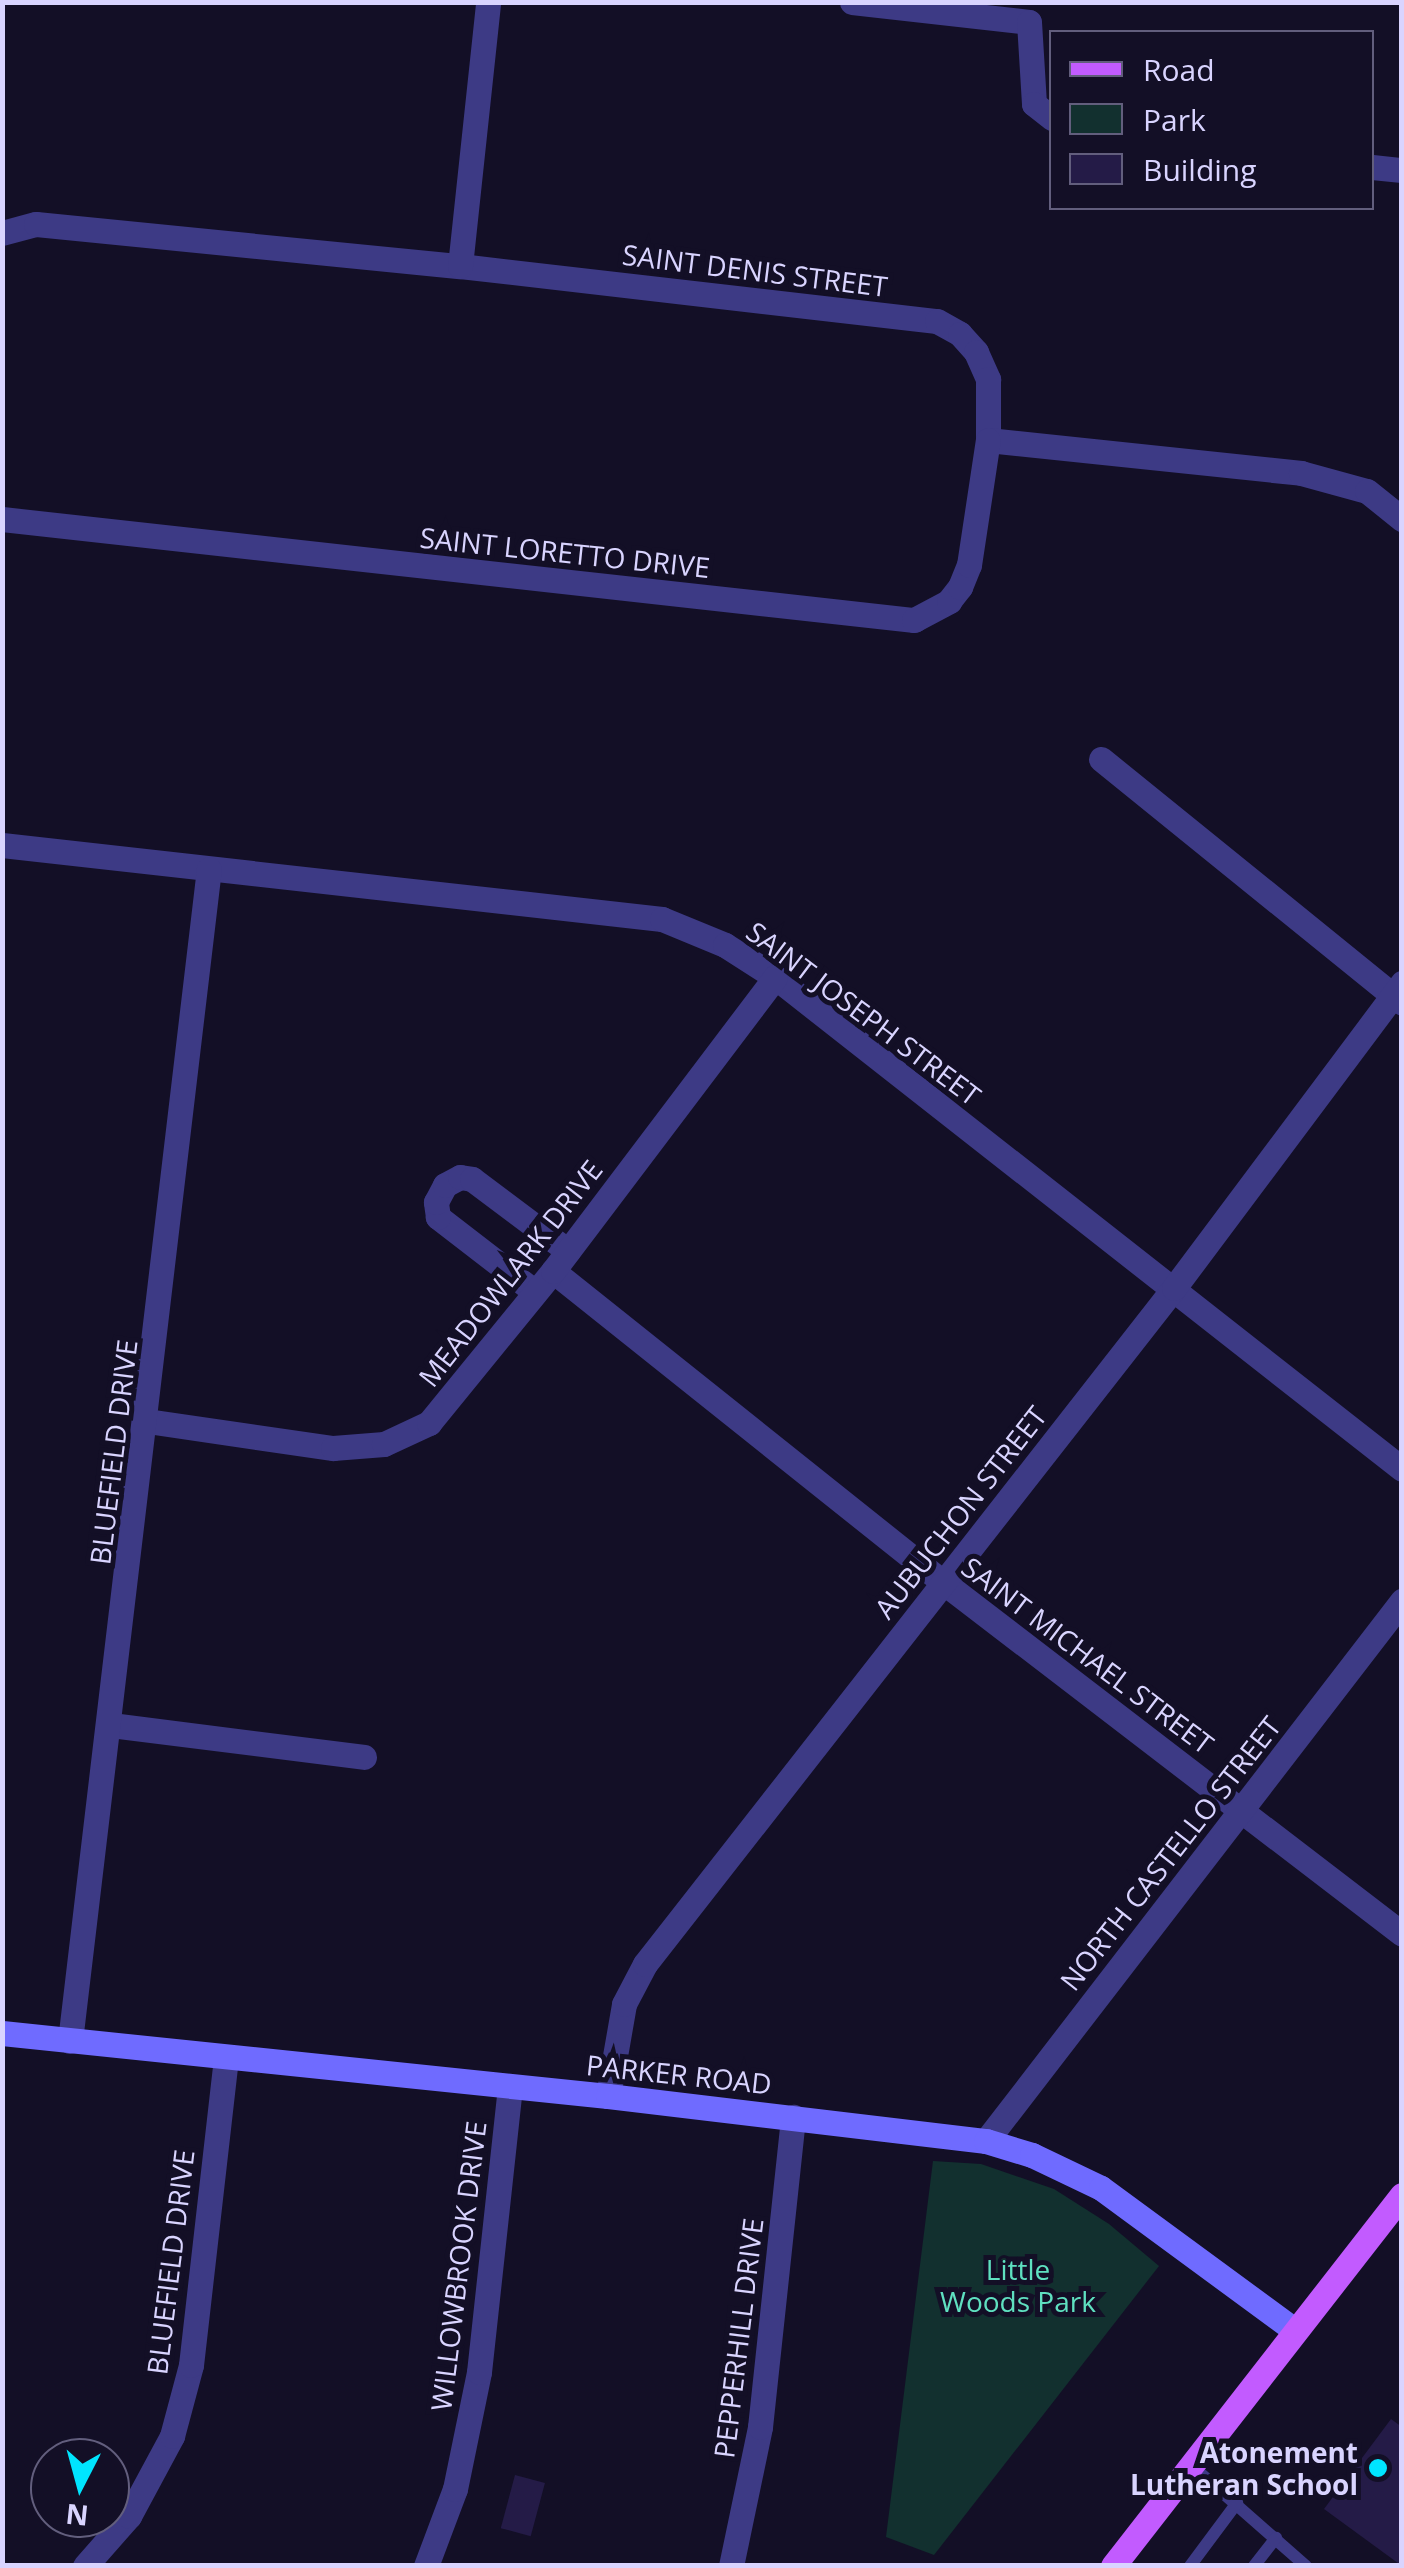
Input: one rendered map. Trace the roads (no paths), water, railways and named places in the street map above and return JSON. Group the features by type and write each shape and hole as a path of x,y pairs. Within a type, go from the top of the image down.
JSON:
{"main road":[{"name":"PARKER ROAD","path":"2,2032 608,2096 986,2141 1032,2155 1101,2188 1294,2330"},
{"path":"1113,2566 1402,2194"}],"street":[{"path":"460,266 488,2"},
{"path":"852,2 1030,12 1034,104 1049,116"},
{"path":"1374,167 1402,170"},
{"name":"SAINT DENIS STREET","path":"2,234 36,224 460,266 936,321 960,334 976,352 988,378 988,440"},
{"path":"988,440 1301,474 1367,491 1402,518"},
{"name":"SAINT LORETTO DRIVE","path":"2,519 914,620 949,600 960,587 969,564 988,440"},
{"path":"1101,759 1398,994"},
{"name":"SAINT JOSEPH STREET","path":"2,846 662,919 725,946 776,977 1402,1469"},
{"name":"BLUEFIELD DRIVE","path":"70,2041 147,1421 209,869"},
{"name":"MEADOWLARK DRIVE","path":"147,1421 333,1448 384,1444 430,1423 561,1261 776,977"},
{"name":"AUBUCHON STREET","path":"608,2096 624,2004 645,1964 1174,1288 1398,994"},
{"name":"SAINT MICHAEL STREET","path":"536,1292 438,1217 436,1202 444,1185 460,1177 472,1179 561,1261 943,1582 1402,1934"},
{"name":"NORTH CASTELLO STREET","path":"986,2141 1402,1601"},
{"path":"110,1725 364,1757"},
{"name":"BLUEFIELD DRIVE","path":"84,2566 129,2516 172,2436 191,2366 226,2057"},
{"name":"WILLOWBROOK DRIVE","path":"426,2566 454,2490 480,2372 510,2087"},
{"name":"PEPPERHILL DRIVE","path":"731,2566 760,2428 793,2117"}],"lane":[{"path":"1191,2464 1306,2566"},
{"path":"1190,2566 1238,2503"},
{"path":"1254,2566 1276,2538"}],"place":[{"name":"Atonement Lutheran School","path":"1378,2468"}],"park label":[{"name":"Little Woods Park","path":"1018,2285"}]}
